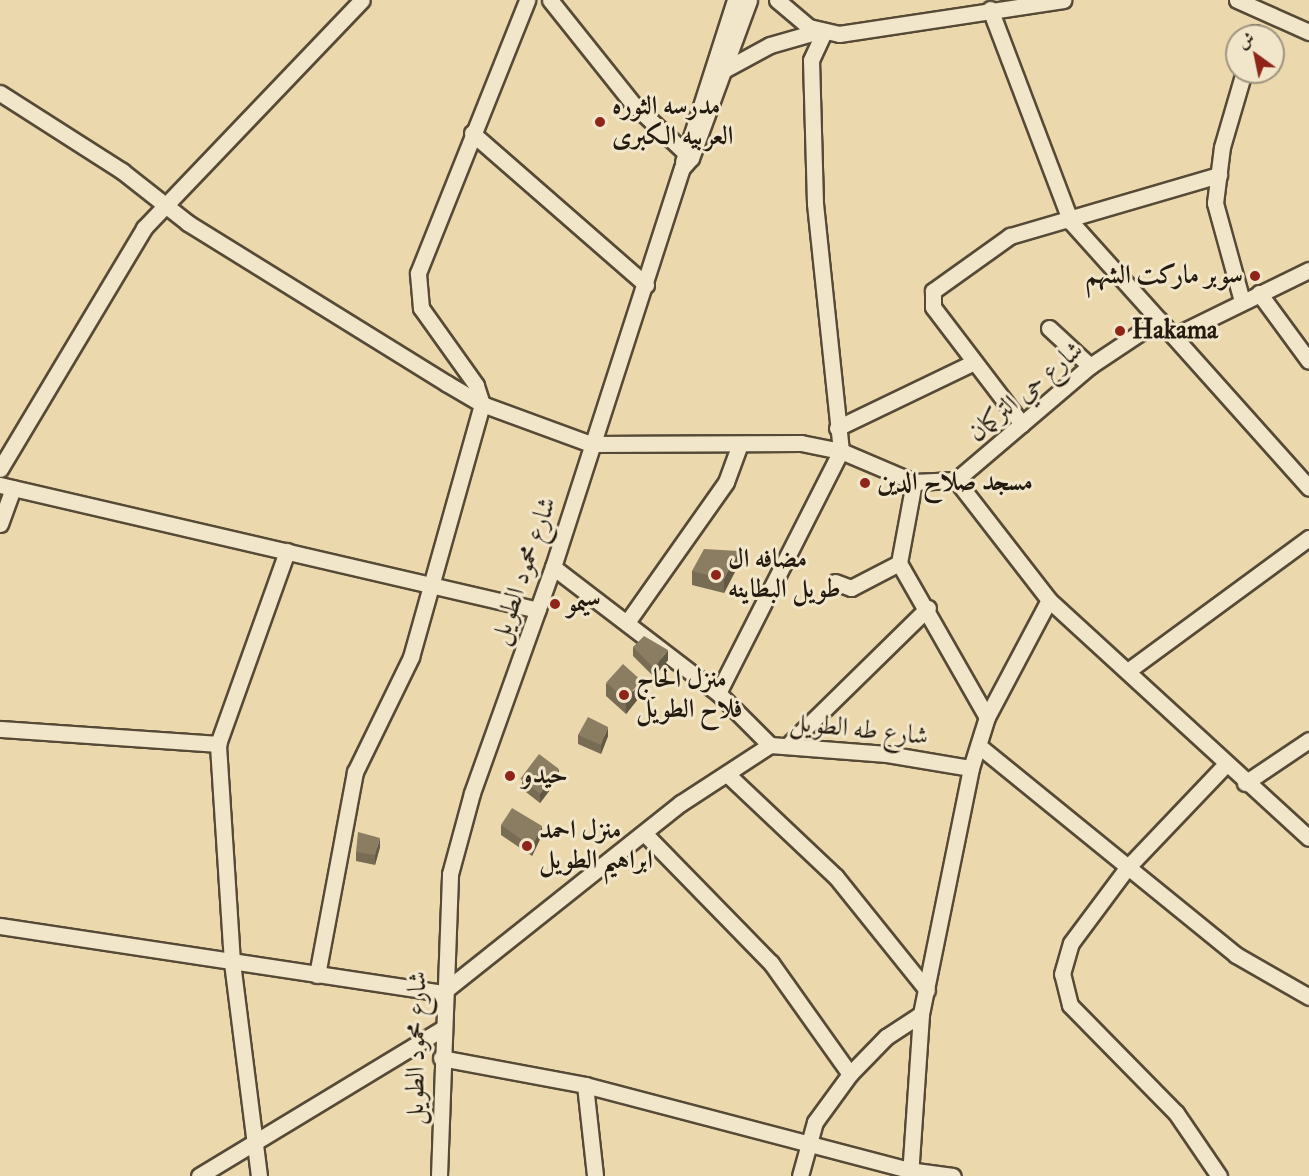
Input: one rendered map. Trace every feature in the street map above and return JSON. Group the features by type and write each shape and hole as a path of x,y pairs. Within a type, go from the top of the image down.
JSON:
{"street":[{"path":"0,469 131,246 165,206 362,0"},
{"path":"317,975 358,762 411,657 482,404 476,385 421,308 416,286 472,133 527,0"},
{"path":"550,0 628,97 686,160"},
{"path":"686,160 735,0"},
{"name":"شارع محمود الطويل","path":"439,1176 442,993 450,874 472,793 553,567 591,444 686,160 724,70 749,0"},
{"path":"777,0 821,32"},
{"path":"724,70 770,45 821,32 1063,0"},
{"path":"1237,0 1309,32"},
{"path":"990,9 1071,222 1309,488"},
{"path":"718,693 841,451 815,203 811,60 821,32"},
{"path":"1241,84 1219,175 1216,215 1242,301"},
{"path":"0,93 122,171 165,206 482,404 591,444 792,442 841,451 914,482 956,480 1049,600 1129,670 1225,765 1309,838"},
{"path":"472,133 646,285"},
{"path":"1022,424 972,363 933,307 933,291 1010,236 1071,222 1219,175"},
{"path":"1174,336 1309,270"},
{"path":"1259,293 1306,352"},
{"name":"شارع حي التركمان","path":"956,480 1090,366 1159,320"},
{"path":"1049,328 1090,366"},
{"path":"837,428 972,363"},
{"path":"628,621 726,482 740,444"},
{"path":"914,482 898,563 928,608 987,717"},
{"path":"0,524 7,487 538,610"},
{"path":"1129,670 1309,538"},
{"path":"259,1176 232,962 218,744 287,551"},
{"path":"835,582 851,588 898,563"},
{"name":"شارع طه الطويل","path":"553,567 628,621 718,693 771,745 790,743 971,768"},
{"path":"909,1173 915,1141 921,1014 971,768 987,717 1049,600"},
{"path":"790,743 928,608"},
{"path":"0,729 218,744"},
{"path":"1245,783 1309,740"},
{"path":"0,926 442,993 644,833 771,745"},
{"path":"979,746 1236,955 1309,997"},
{"path":"1219,1176 1176,1113 1070,1005 1063,989 1071,943 1127,868 1225,765"},
{"path":"727,774 836,877 927,990"},
{"path":"644,833 771,963 850,1074"},
{"path":"800,1176 815,1122 850,1074 886,1037 921,1014"},
{"path":"199,1176 443,1028"},
{"path":"441,1059 585,1085 810,1144 909,1173 953,1176"},
{"path":"585,1085 595,1176"},
{"path":"915,1141 928,1174"}],"building":[{"path":"704,549 739,551 724,579 692,571"},
{"path":"644,636 668,650 654,668 633,647"},
{"path":"623,664 642,681 625,699 606,683"},
{"path":"588,717 608,727 601,745 578,735"},
{"path":"539,754 559,769 540,794 520,779"},
{"path":"512,808 542,826 532,847 501,825"},
{"path":"358,832 380,838 375,855 356,852"}],"place":[{"name":"مدرسه الثوره العربيه الكبرى","path":"600,122"},
{"name":"سوبر ماركت الشهم","path":"1255,276"},
{"name":"Hakama","path":"1120,331"},
{"name":"مسجد صلاح الدين","path":"865,483"},
{"name":"مضافه ال طويل البطاينه","path":"716,575"},
{"name":"سيمو","path":"555,604"},
{"name":"منزل الحاج فلاح الطويل","path":"624,695"},
{"name":"حيدو","path":"510,776"},
{"name":"منزل احمد ابراهيم الطويل","path":"527,846"}]}
